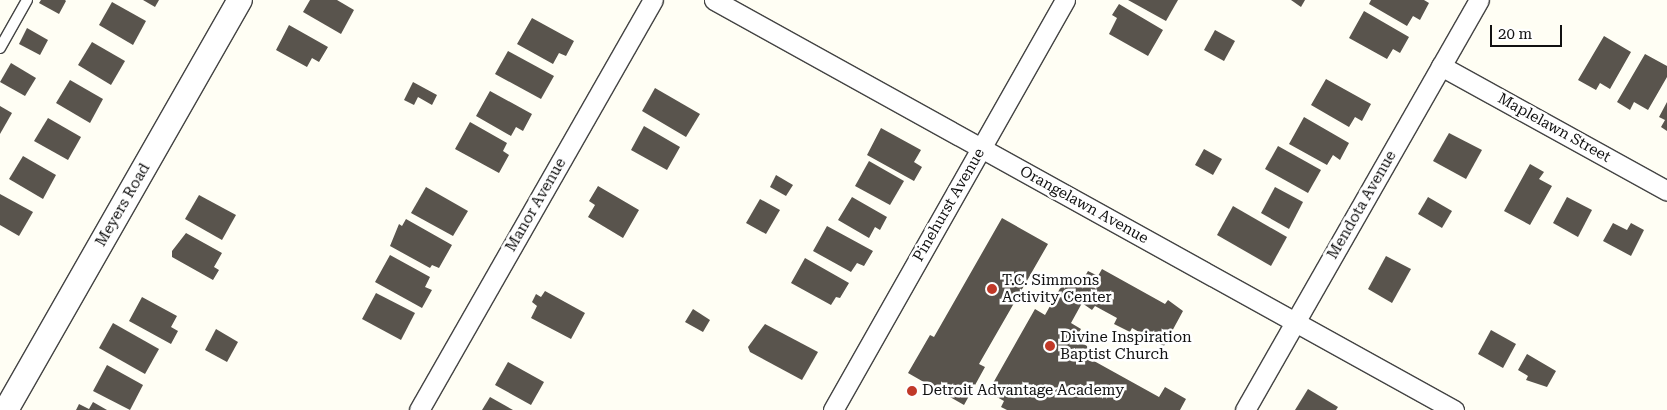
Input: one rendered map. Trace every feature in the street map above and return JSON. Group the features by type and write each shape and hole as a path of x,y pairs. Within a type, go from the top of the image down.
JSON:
{"street":[{"name":"Meyers Road","path":"6,410 240,0"},
{"name":"Manor Avenue","path":"419,410 653,0"},
{"name":"Orangelawn Avenue","path":"714,0 1454,410"},
{"name":"Pinehurst Avenue","path":"833,410 1065,0"},
{"name":"Mendota Avenue","path":"1245,410 1479,0"},
{"name":"Maplelawn Street","path":"1441,66 1667,191"}],"lane":[{"path":"0,48 27,0"}],"building":[{"path":"41,0 66,1 59,14 39,3"},
{"path":"143,0 159,0 155,7"},
{"path":"310,0 337,0 354,10 341,34 303,12"},
{"path":"1128,0 1178,0 1166,21"},
{"path":"1291,0 1305,0 1301,7"},
{"path":"1371,0 1424,0 1429,3 1420,20 1413,16 1407,26 1369,4"},
{"path":"112,2 146,21 133,45 99,25"},
{"path":"1119,4 1163,30 1148,56 1109,34 1117,18 1112,15"},
{"path":"1364,11 1409,37 1400,53 1393,49 1387,59 1349,38"},
{"path":"532,18 574,41 566,56 559,53 553,64 517,44"},
{"path":"289,25 328,47 319,62 312,58 307,67 276,50"},
{"path":"27,28 48,40 40,55 19,44"},
{"path":"1215,30 1235,41 1224,61 1204,50"},
{"path":"1604,36 1631,52 1610,89 1600,83 1596,90 1578,80"},
{"path":"92,42 125,61 111,85 78,65"},
{"path":"508,51 554,76 541,99 495,74"},
{"path":"1645,54 1667,66 1667,77 1648,110 1634,102 1630,110 1617,102"},
{"path":"11,63 36,78 25,96 0,82"},
{"path":"1326,79 1371,104 1362,121 1355,117 1349,127 1311,105"},
{"path":"70,80 103,99 90,123 56,103"},
{"path":"413,82 437,95 432,105 418,97 414,105 404,100"},
{"path":"655,88 700,114 686,137 642,111"},
{"path":"490,91 532,114 523,131 516,127 511,136 476,116"},
{"path":"1667,102 1667,131 1661,127 1665,120 1659,117"},
{"path":"0,106 12,113 0,134"},
{"path":"1304,117 1349,143 1340,160 1333,155 1327,165 1289,144"},
{"path":"48,118 81,137 68,160 34,141"},
{"path":"470,122 507,143 503,151 509,155 499,173 455,149"},
{"path":"644,126 680,147 667,170 631,150"},
{"path":"881,128 921,150 914,162 922,167 914,181 867,155"},
{"path":"1449,133 1482,150 1466,179 1433,161"},
{"path":"1278,146 1321,170 1308,193 1265,169"},
{"path":"1204,149 1222,159 1213,175 1195,165"},
{"path":"23,156 56,175 43,199 9,179"},
{"path":"869,161 904,181 890,205 855,186"},
{"path":"1530,164 1544,172 1539,179 1552,186 1530,225 1504,211"},
{"path":"776,175 793,185 786,196 770,187"},
{"path":"598,186 639,210 623,238 588,217 595,205 589,201"},
{"path":"426,187 468,211 453,236 411,213"},
{"path":"1275,187 1303,202 1289,229 1261,213"},
{"path":"0,194 33,212 19,236 0,225"},
{"path":"199,195 236,215 222,240 185,219"},
{"path":"852,197 887,217 880,230 875,227 869,238 838,220"},
{"path":"1428,197 1452,211 1442,228 1418,214"},
{"path":"1567,197 1592,210 1578,237 1553,223"},
{"path":"760,199 780,210 766,234 746,223"},
{"path":"1233,206 1287,237 1271,266 1217,235"},
{"name":"T.C. Simmons Activity Center","path":"1002,218 1048,244 979,364 985,367 964,405 908,373 930,335 934,337"},
{"path":"406,219 452,245 439,268 432,265 430,268 390,246 399,224 402,226"},
{"path":"1613,223 1627,230 1631,223 1644,230 1631,256 1603,241"},
{"path":"827,226 873,251 864,266 857,263 851,272 813,251"},
{"path":"186,233 222,253 214,267 219,270 213,280 172,257 172,251"},
{"path":"390,255 430,277 425,287 432,290 422,308 375,282"},
{"path":"1386,256 1411,269 1392,303 1368,289"},
{"path":"805,258 849,283 840,298 836,297 831,305 791,283"},
{"name":"Divine Inspiration Baptist Church","path":"1102,269 1165,304 1168,300 1183,311 1164,346 1132,328 1130,332 1114,324 1117,318 1095,306 1092,310 1082,303 1071,323 1081,329 1075,339 1099,353 1094,361 1159,397 1165,387 1186,399 1180,410 1007,410 1001,407 1004,401 988,392 1035,309 1045,315 1067,276 1081,283 1088,271 1098,276"},
{"path":"545,291 585,313 571,339 531,318 537,306 532,302 536,294 541,297"},
{"path":"376,293 415,313 401,340 362,319"},
{"path":"142,297 177,316 171,327 178,331 171,344 129,321"},
{"path":"693,309 710,320 703,332 685,322"},
{"path":"113,323 159,349 145,374 99,348"},
{"path":"765,324 818,352 802,380 750,352 748,347"},
{"path":"216,329 238,342 227,362 205,350"},
{"path":"1491,330 1516,344 1503,368 1478,354"},
{"path":"1527,354 1556,371 1547,387 1526,380 1528,376 1518,370"},
{"path":"508,362 544,382 531,405 495,385"},
{"path":"107,365 143,385 130,410 93,391"},
{"path":"1308,389 1338,407 1336,410 1295,410"},
{"path":"490,397 513,410 482,410"},
{"path":"93,402 107,410 76,410 79,404 89,409"}],"place":[{"name":"T.C. Simmons Activity Center","path":"992,289"},
{"name":"Divine Inspiration Baptist Church","path":"1050,346"},
{"name":"Detroit Advantage Academy","path":"912,391"}]}
